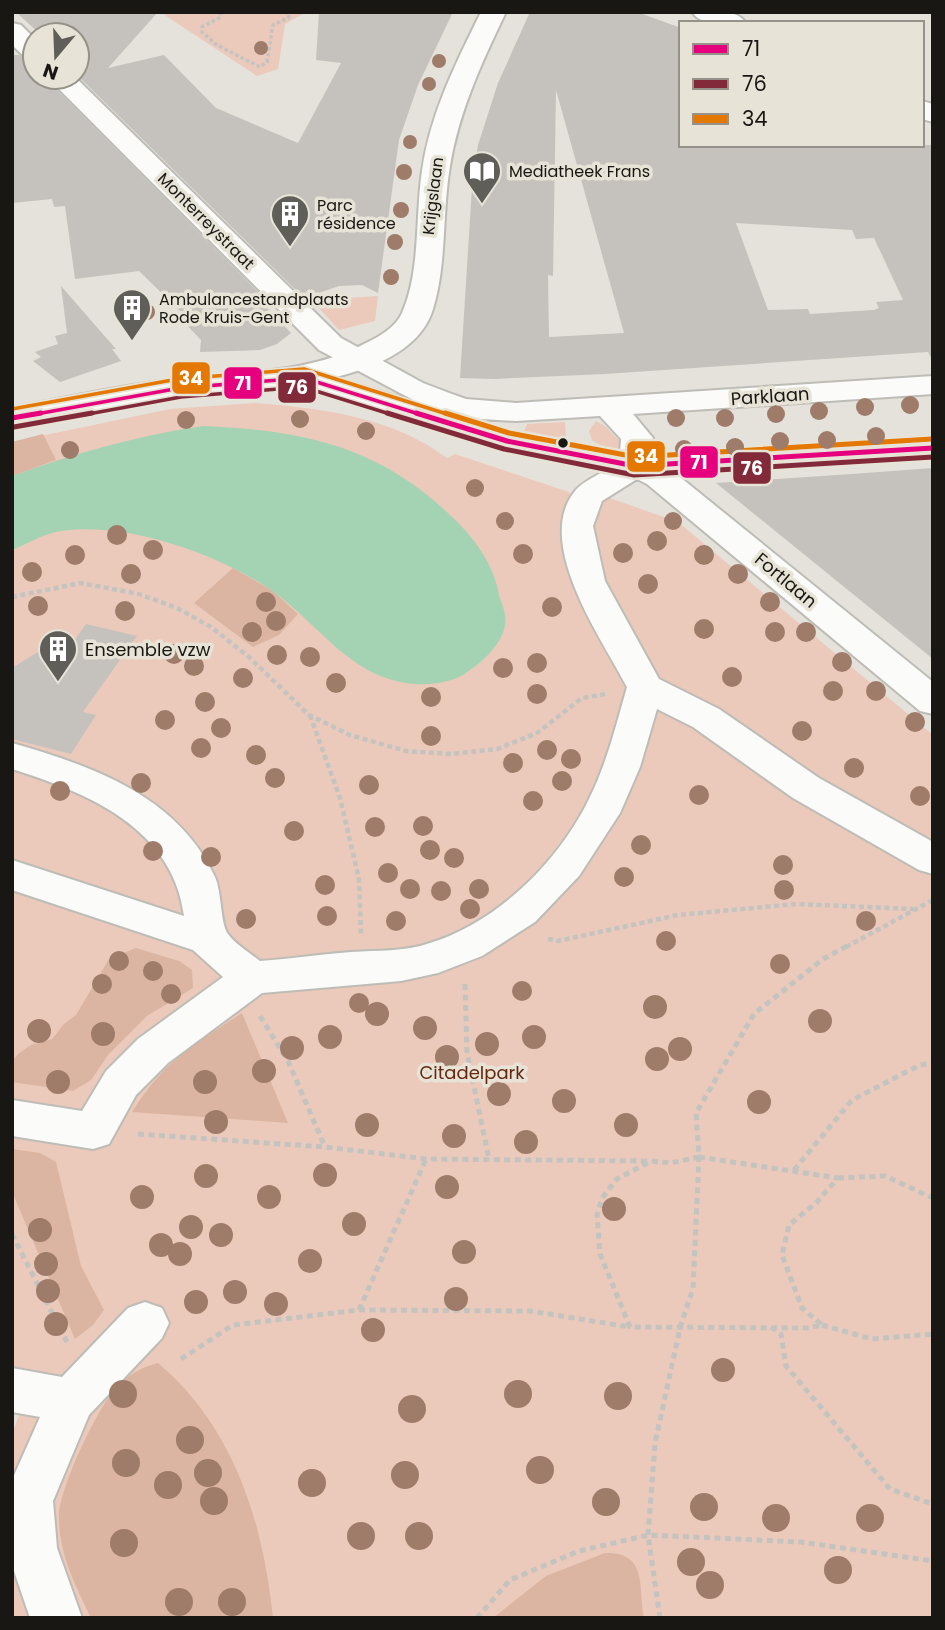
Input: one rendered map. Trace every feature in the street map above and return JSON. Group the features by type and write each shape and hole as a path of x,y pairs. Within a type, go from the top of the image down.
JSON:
{"street":[{"name":"Krijgslaan","path":"304,378 357,359 392,341 409,326 418,312 442,137 458,86 494,12"},
{"path":"704,12 729,21"},
{"name":"Monterreystraat","path":"74,91 330,344 357,359"},
{"name":"Parklaan","path":"357,359 412,390 463,408 516,412 933,385"},
{"path":"12,418 155,391 304,378 507,441 635,466 933,447"},
{"path":"596,407 637,438 635,466 588,450 578,436 577,422 596,407"},
{"path":"635,466 588,496 576,526 588,581 645,687 706,718 806,788 933,860"},
{"name":"Fortlaan","path":"635,466 659,477 689,500 933,702"},
{"path":"12,1118 113,1132 121,1083 153,1051 253,992 362,967 406,965 451,952 498,929 520,914 564,867 602,811 627,750 645,687"},
{"path":"12,756 72,774 113,792 170,838 196,877 207,939"},
{"path":"12,875 207,939 253,992"},
{"path":"56,1618 32,1548 28,1501 79,1391 145,1323"},
{"path":"12,1391 79,1391"}],"path":[{"path":"220,12 221,18 202,27 202,32 217,44 260,67 267,62 273,26 288,18 291,12"},
{"path":"12,597 80,583 139,594 177,608 211,627 249,657 309,715 350,735 406,751 451,754 497,749 537,733 582,698 645,687"},
{"path":"309,715 340,798 359,879 362,967"},
{"path":"660,1618 648,1535 655,1443 680,1328 693,1288 699,1157 696,1113 754,1014 823,959 933,900"},
{"path":"498,929 558,940 678,915 796,904 914,909"},
{"path":"464,974 467,1053 489,1159"},
{"path":"253,992 288,1061 325,1147"},
{"path":"794,1170 852,1100 920,1065 933,1063"},
{"path":"113,1132 325,1147 426,1159 671,1163 699,1157 838,1178 885,1177 933,1198"},
{"path":"359,1310 426,1159"},
{"path":"631,1327 597,1241 597,1205 613,1181 651,1161"},
{"path":"838,1178 816,1203 789,1225 782,1255 803,1308 822,1325 872,1339 933,1334"},
{"path":"12,1234 79,1391"},
{"path":"181,1359 233,1325 359,1310 530,1311 631,1327 807,1328 822,1325"},
{"path":"771,1327 781,1334 786,1366 890,1489 933,1504"},
{"path":"477,1618 510,1580 579,1551 648,1535 801,1542 933,1561"}],"green space":[{"path":"160,12 306,12 285,24 278,69 257,76"},
{"path":"378,296 375,321 339,330 316,305 346,298"},
{"name":"Citadelpark","path":"255,403 330,412 380,424 426,444 447,458 455,454 566,491 593,505 604,496 678,522 933,735 933,1618 12,1618 12,1434 21,1410 12,1408 12,442 170,409"},
{"path":"596,421 605,426 632,454 611,452 592,440 589,431"},
{"path":"565,422 566,437 571,448 523,434 527,424"}],"shaded area":[{"path":"203,426 305,437 365,457 422,491 467,532 492,572 505,615 503,631 495,647 464,674 451,680 415,684 392,680 354,661 290,605 251,577 171,543 114,531 86,529 55,532 12,550 12,476 106,446"},
{"path":"43,434 56,460 12,476 12,442"},
{"path":"233,568 273,591 298,614 279,635 253,647 194,603"},
{"path":"136,948 179,961 192,970 193,988 147,1016 108,1055 91,1080 73,1091 12,1082 12,1062 18,1054 31,1045 52,1039 64,1024 76,1015 109,959"},
{"path":"242,1013 288,1123 132,1112 156,1079 181,1055"},
{"path":"12,1149 40,1153 56,1162 81,1266 104,1310 93,1325 75,1339 12,1192"},
{"path":"158,1363 184,1388 207,1416 240,1478 262,1547 273,1618 91,1618 79,1593 65,1557 60,1531 60,1505 65,1488 80,1449 109,1397 131,1375"},
{"path":"605,1553 619,1554 635,1565 644,1618 493,1618 546,1576"}],"building":[{"path":"16,12 158,12 108,68 164,55 216,108 298,143 341,63 316,60 319,12 453,12 418,85 399,140 378,293 362,285 339,286 304,298 91,89 91,21 26,21"},
{"path":"530,12 637,12 679,27 679,147 933,145 933,362 928,352 605,374 460,378 472,187 478,145 498,83","holes":["556,90 624,333 549,337 548,275 553,276","736,223 852,230 856,239 874,238 903,300 876,302 879,308 874,310 810,314 808,309 768,310"]},
{"path":"12,55 19,55 21,91 58,91 272,306 267,308 291,333 277,344 260,350 200,352 201,340 179,317 184,315 139,271 75,279 65,206 54,207 52,199 12,203"},
{"path":"61,286 116,349 112,349 121,361 60,382 33,361 41,357 35,352 58,344 55,336 67,333"},
{"path":"933,468 933,659 716,483 852,474"},
{"name":"Ensemble vzw","path":"86,624 137,636 83,712 96,715 71,754 12,739 12,668 54,642 70,647"}],"transit line":[{"name":"34","path":"12,409 178,379 304,369 509,433 636,457 932,439"},
{"name":"71","path":"12,418 180,388 304,378 507,441 635,466 933,448"},
{"name":"76","path":"14,427 181,397 303,387 504,449 634,475 933,457"}],"place":[{"name":"Mediatheek Frans","path":"482,205"},
{"name":"Parc résidence","path":"290,248"},
{"name":"Ambulancestandplaats Rode Kruis-Gent","path":"132,342"},
{"name":"Ensemble vzw","path":"58,683"}]}
